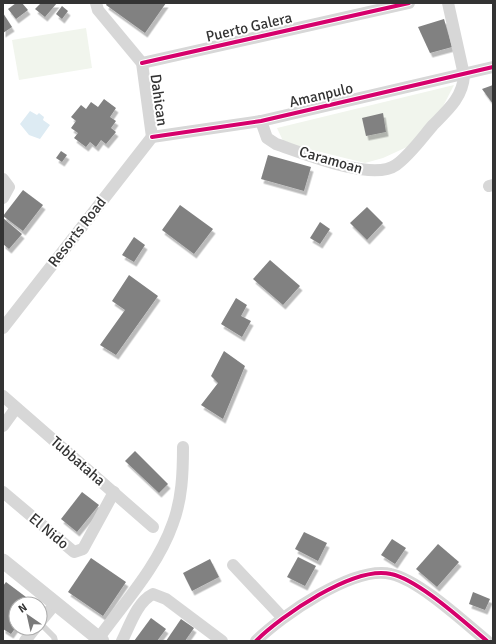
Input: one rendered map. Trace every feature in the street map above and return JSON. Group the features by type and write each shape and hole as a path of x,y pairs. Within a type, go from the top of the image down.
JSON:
{"street":[{"name":"Puerto Galera","path":"142,63 408,3"},
{"path":"448,3 464,75"},
{"name":"Dahican","path":"98,6 142,63 152,137"},
{"name":"Amanpulo","path":"152,137 261,121 464,75 493,67"},
{"name":"Caramoan","path":"261,121 267,138 272,143 355,169 380,170 395,165 455,101 464,84 464,75"},
{"name":"Resorts Road","path":"3,328 152,137"},
{"path":"3,179 9,187 3,198"},
{"name":"Tubbataha","path":"3,396 153,527"},
{"path":"3,426 16,408"},
{"path":"3,561 100,640 164,545 174,522 180,495 183,447"},
{"name":"El Nido","path":"3,492 74,552 83,549 114,492"},
{"path":"233,565 282,617"},
{"path":"256,641 282,617 323,593 361,576 375,573 390,573 404,579 429,595 487,641"},
{"path":"122,641 141,604 147,597 153,594 166,599 222,641"},
{"path":"48,613 55,604"}],"lane":[{"path":"48,631 54,637 55,641"}],"shaded area":[{"path":"86,28 92,68 19,80 12,40"},
{"path":"454,85 438,116 407,147 383,158 365,163 284,143 277,128"},
{"path":"30,111 37,115 39,113 44,117 43,120 50,125 40,139 29,135 20,124"}],"building":[{"path":"16,3 22,3 28,10 16,19 8,9"},
{"path":"41,3 57,3 45,17 35,9"},
{"path":"107,3 166,3 145,33 106,5"},
{"path":"62,6 68,11 62,19 56,14"},
{"path":"3,13 12,27 3,33"},
{"path":"444,19 452,47 430,53 418,27"},
{"path":"493,85 493,104 482,89"},
{"path":"104,99 116,108 110,117 116,121 111,128 116,132 106,144 101,140 96,147 90,142 86,147 74,138 78,133 71,128 76,121 71,117 81,105 86,109 91,102 98,107"},
{"path":"383,113 386,132 366,136 362,118"},
{"path":"61,151 67,155 62,162 56,158"},
{"path":"268,155 311,167 304,191 261,179"},
{"path":"23,190 43,205 23,231 3,216"},
{"path":"180,205 213,229 194,254 162,230"},
{"path":"367,207 383,223 367,240 350,223"},
{"path":"3,218 22,234 9,249 3,244"},
{"path":"320,222 330,229 320,244 310,238"},
{"path":"134,237 145,245 134,262 122,255"},
{"path":"270,260 300,286 283,305 253,279"},
{"path":"129,275 158,296 116,355 100,345 125,310 112,301"},
{"path":"236,298 247,305 241,316 251,321 242,337 221,324"},
{"path":"224,351 245,366 223,419 201,405 218,383 211,376"},
{"path":"135,451 168,484 159,493 125,461"},
{"path":"82,492 99,505 77,532 61,519"},
{"path":"304,532 327,543 318,561 295,549"},
{"path":"392,539 406,548 395,564 381,555"},
{"path":"438,544 459,562 437,587 416,569"},
{"path":"298,557 316,566 305,586 287,577"},
{"path":"91,558 126,582 103,616 68,592"},
{"path":"210,559 219,577 192,591 183,573"},
{"path":"6,582 25,596 8,596 8,632 3,629 3,586"},
{"path":"473,592 490,599 485,610 469,604"},
{"path":"151,618 166,629 157,641 134,641"},
{"path":"181,619 194,628 185,641 166,641"}],"cycle path":[{"path":"142,63 409,3"},
{"path":"152,137 261,121 493,67"},
{"path":"256,641 282,619 319,595 358,577 376,573 391,574 415,584 454,613 487,641"}]}
